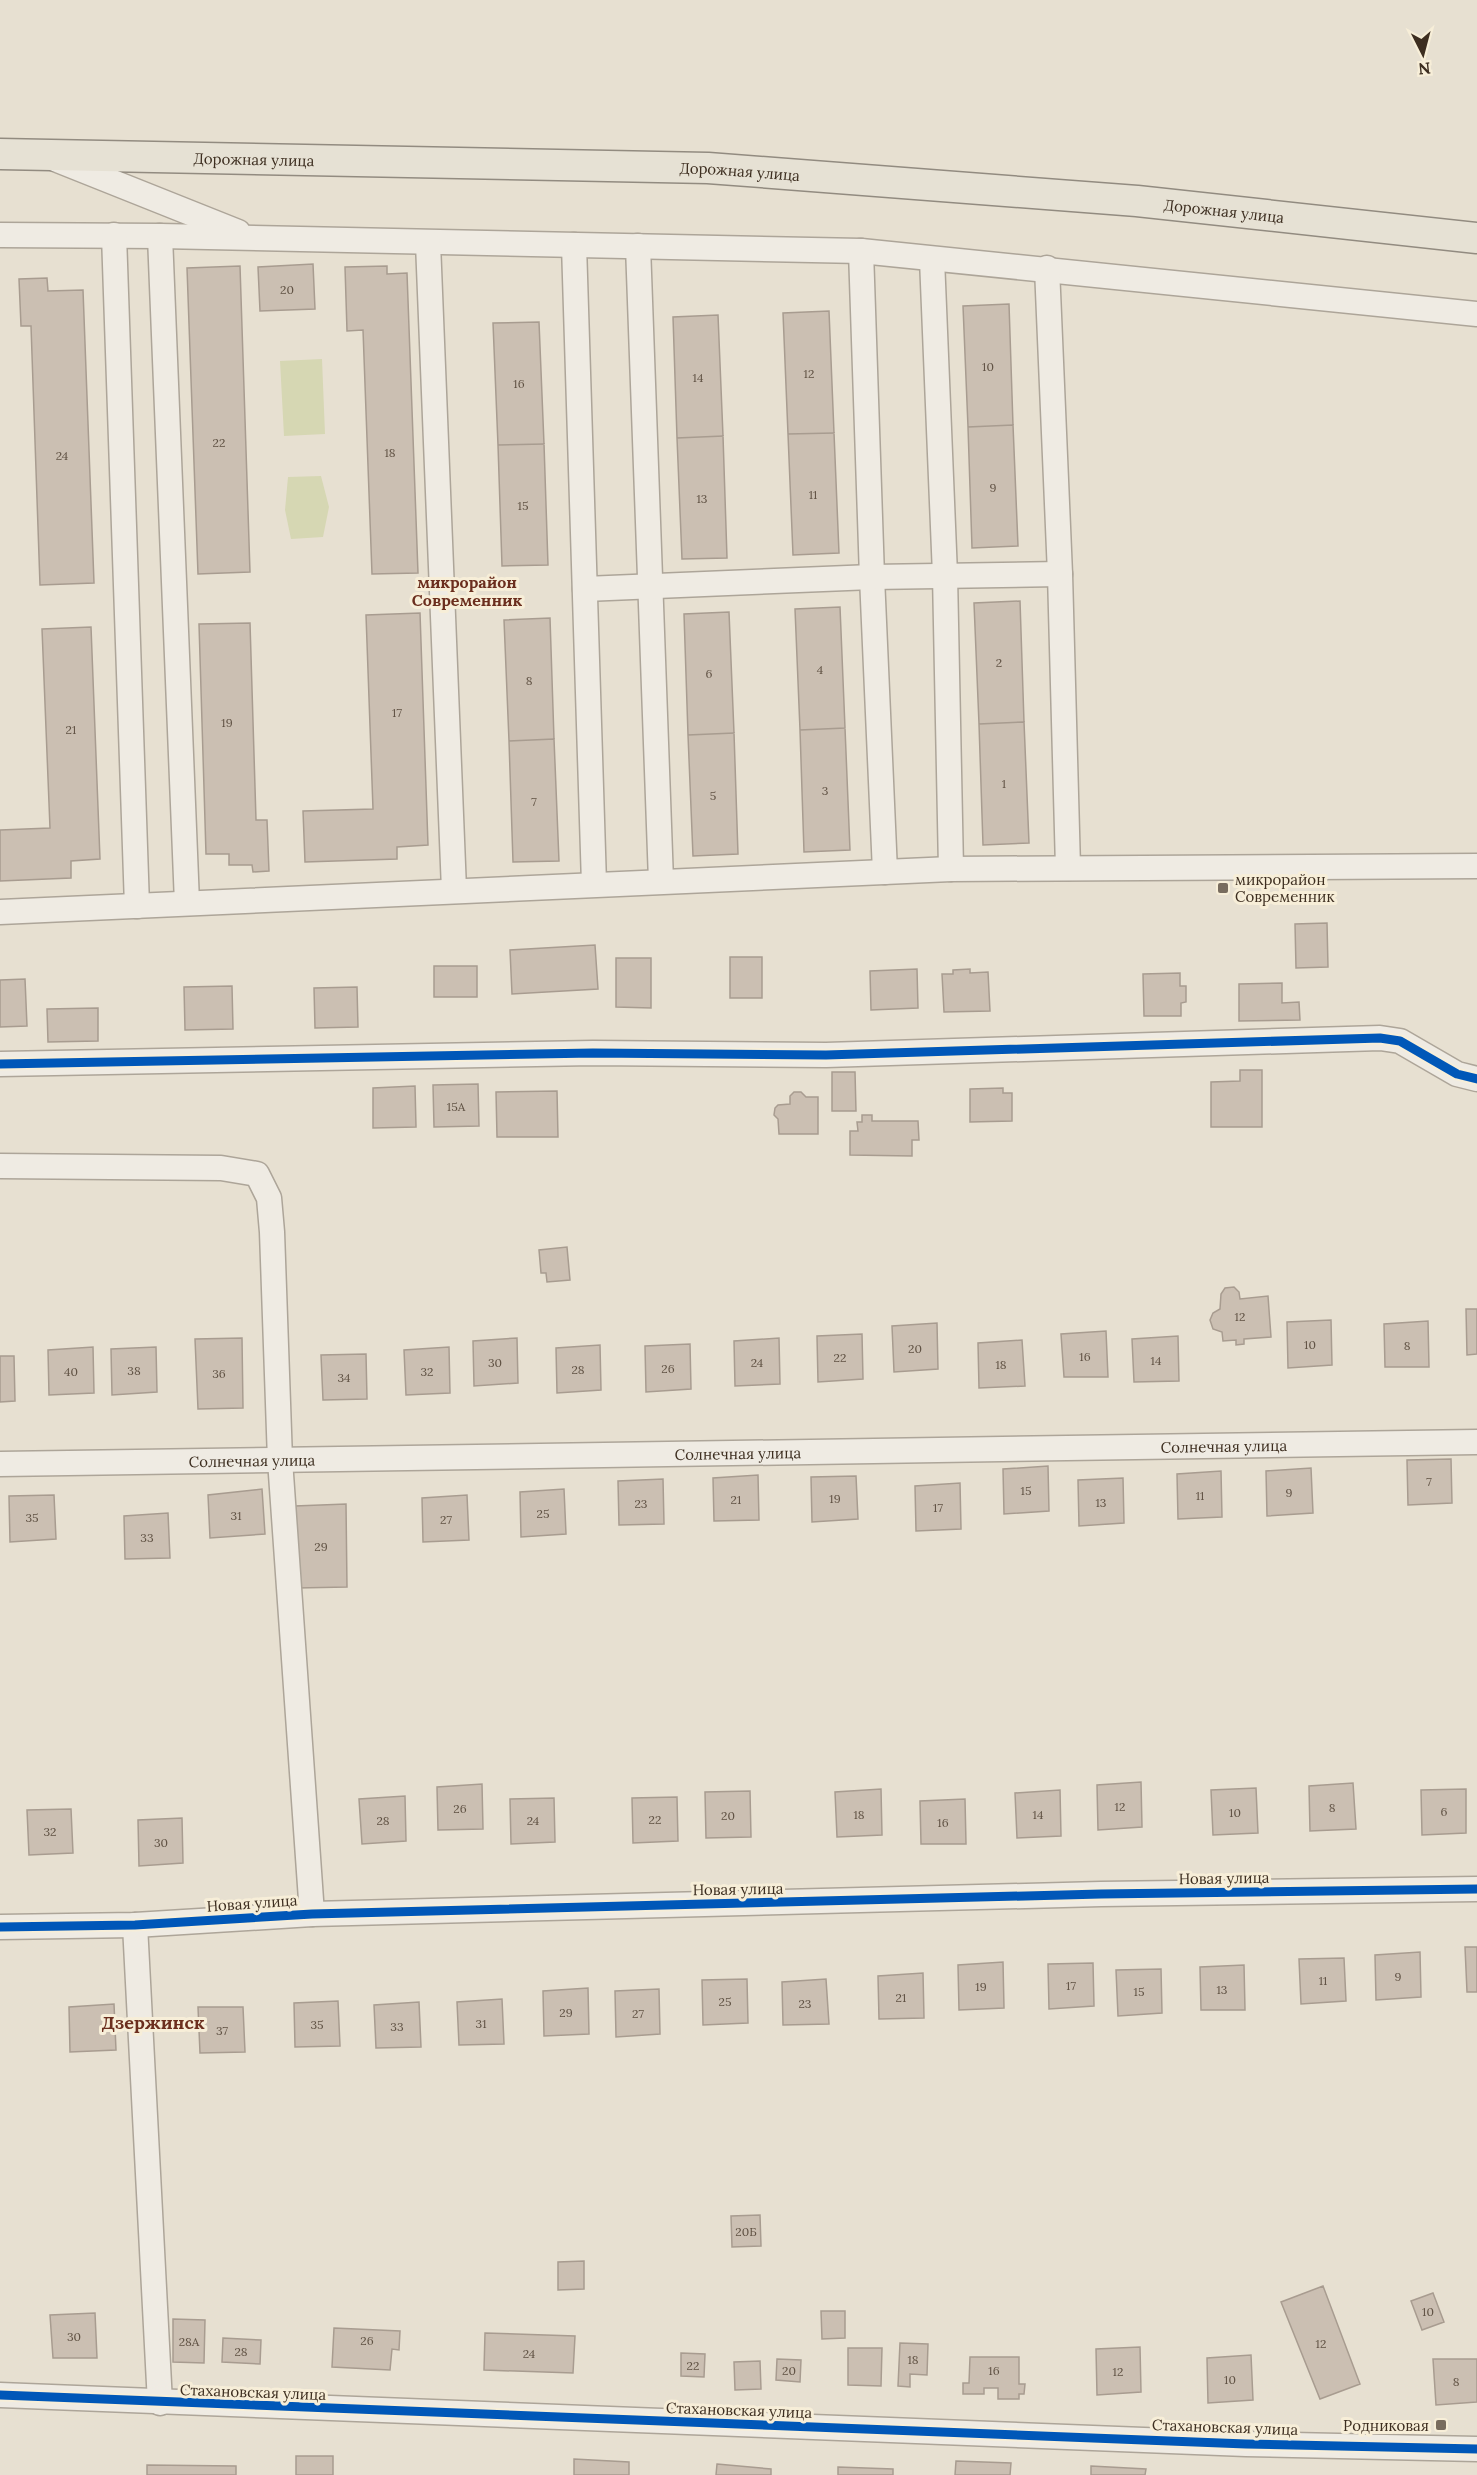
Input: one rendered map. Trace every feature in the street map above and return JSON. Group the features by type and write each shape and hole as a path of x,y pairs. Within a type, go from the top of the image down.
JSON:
{"main road":[{"name":"Дорожная улица","path":"0,154 708,168 1137,201 1477,238"}],"street":[{"path":"45,155 251,238"},
{"path":"0,235 160,236 861,251 1047,268 1477,314"},
{"path":"114,236 137,906"},
{"path":"160,236 188,903"},
{"path":"428,243 454,890"},
{"path":"574,245 594,884"},
{"path":"638,246 661,881"},
{"path":"861,251 885,872"},
{"path":"932,259 945,575 951,869"},
{"path":"1047,268 1060,574 1068,868"},
{"path":"585,589 872,577 1060,574"},
{"path":"0,912 951,869 1477,866"},
{"path":"0,1064 592,1053 826,1055 1380,1038 1400,1041 1456,1074 1477,1079"},
{"path":"0,1166 221,1168 257,1174 269,1198 280,1460 312,1914"},
{"name":"Солнечная улица","path":"0,1464 1477,1442"},
{"name":"Новая улица","path":"0,1927 135,1925 312,1914 1101,1894 1477,1889"},
{"path":"135,1925 160,2403"},
{"name":"Стахановская улица","path":"0,2396 1246,2444 1477,2449"}],"green space":[{"path":"322,359 325,434 284,436 280,361"},
{"path":"321,476 329,507 323,537 291,539 285,510 288,477"}],"building":[{"path":"313,264 315,309 260,311 258,267"},
{"path":"240,266 250,572 198,574 187,268"},
{"path":"387,266 387,274 407,273 418,573 372,574 363,330 347,331 345,267"},
{"path":"47,278 48,291 83,290 94,583 40,585 31,326 21,326 19,279"},
{"path":"1009,304 1013,425 968,427 963,306"},
{"path":"829,311 834,433 788,434 783,313"},
{"path":"718,315 723,436 677,438 673,317"},
{"path":"539,322 544,444 498,445 493,323"},
{"path":"1013,425 1018,546 972,548 968,427"},
{"path":"834,433 839,553 793,555 788,434"},
{"path":"723,436 727,558 682,559 677,438"},
{"path":"544,444 548,565 502,566 498,445"},
{"path":"1020,601 1024,722 979,724 974,603"},
{"path":"840,607 845,728 800,730 795,609"},
{"path":"729,612 734,733 688,735 684,614"},
{"path":"420,613 428,845 397,847 397,859 305,862 303,811 373,809 366,615"},
{"path":"550,618 554,739 509,741 504,620"},
{"path":"250,623 256,820 267,820 269,871 253,872 252,865 229,865 229,854 206,854 199,624"},
{"path":"91,627 100,859 71,861 71,878 0,881 0,830 50,828 42,629"},
{"path":"1024,722 1029,843 983,845 979,724"},
{"path":"845,728 850,850 804,852 800,730"},
{"path":"734,733 738,854 693,856 688,735"},
{"path":"554,739 559,861 513,862 509,741"},
{"path":"1327,923 1328,967 1296,968 1295,924"},
{"path":"595,945 598,989 512,994 510,950"},
{"path":"730,957 762,957 762,998 730,998"},
{"path":"616,958 651,958 651,1008 616,1007"},
{"path":"434,966 477,966 477,997 434,997"},
{"path":"917,969 918,1008 871,1010 870,971"},
{"path":"970,969 970,973 988,972 990,1011 944,1012 942,974 953,974 953,970"},
{"path":"1180,973 1180,986 1186,986 1186,1002 1181,1003 1181,1016 1144,1016 1143,974"},
{"path":"25,979 27,1026 0,1027 0,980"},
{"path":"1282,983 1282,1003 1299,1002 1300,1020 1239,1021 1239,984"},
{"path":"232,986 233,1029 185,1030 184,987"},
{"path":"357,987 358,1027 315,1028 314,988"},
{"path":"98,1008 98,1041 48,1042 47,1009"},
{"path":"1240,1070 1262,1070 1262,1127 1211,1127 1211,1082 1240,1081"},
{"path":"832,1072 855,1072 856,1111 832,1111"},
{"path":"478,1084 479,1126 434,1127 433,1085"},
{"path":"415,1086 416,1127 373,1128 373,1088"},
{"path":"1003,1088 1003,1093 1012,1093 1012,1121 970,1122 970,1089"},
{"path":"557,1091 558,1137 497,1137 496,1092"},
{"path":"794,1092 801,1092 806,1097 818,1097 818,1134 779,1134 778,1119 774,1115 775,1108 778,1105 790,1104 790,1096"},
{"path":"862,1115 872,1115 872,1121 918,1121 919,1140 912,1140 912,1156 850,1155 850,1131 858,1131 857,1122 862,1122"},
{"path":"567,1247 570,1280 547,1282 546,1273 541,1273 539,1250"},
{"path":"1234,1287 1239,1292 1240,1299 1268,1296 1271,1337 1244,1339 1244,1344 1236,1345 1236,1340 1223,1341 1222,1332 1213,1329 1210,1320 1213,1313 1220,1309 1221,1294 1225,1288"},
{"path":"1466,1309 1477,1309 1477,1354 1467,1355"},
{"path":"1331,1320 1332,1365 1288,1368 1287,1322"},
{"path":"1428,1321 1429,1367 1385,1367 1384,1324"},
{"path":"937,1323 938,1369 894,1372 892,1326"},
{"path":"1106,1331 1108,1377 1064,1377 1061,1334"},
{"path":"862,1334 863,1379 818,1382 817,1336"},
{"path":"1178,1336 1179,1381 1134,1382 1132,1339"},
{"path":"242,1338 243,1408 198,1409 195,1339"},
{"path":"517,1338 518,1383 474,1386 473,1341"},
{"path":"779,1338 780,1384 735,1386 734,1341"},
{"path":"1022,1340 1025,1386 979,1388 978,1343"},
{"path":"690,1344 691,1389 646,1392 645,1346"},
{"path":"600,1345 601,1390 557,1393 556,1348"},
{"path":"93,1347 94,1393 49,1395 48,1350"},
{"path":"156,1347 157,1392 112,1395 111,1349"},
{"path":"449,1347 450,1393 406,1395 404,1350"},
{"path":"366,1354 367,1399 323,1400 321,1355"},
{"path":"0,1356 14,1356 15,1401 0,1402"},
{"path":"1451,1459 1452,1503 1408,1505 1407,1460"},
{"path":"1048,1466 1049,1511 1004,1514 1003,1469"},
{"path":"1311,1468 1313,1513 1267,1516 1266,1471"},
{"path":"1221,1471 1222,1517 1178,1519 1177,1474"},
{"path":"758,1475 759,1520 714,1521 713,1478"},
{"path":"856,1476 858,1519 812,1522 811,1477"},
{"path":"1123,1478 1124,1523 1079,1526 1078,1480"},
{"path":"663,1479 664,1524 619,1525 618,1481"},
{"path":"960,1483 961,1529 916,1531 915,1486"},
{"path":"262,1489 265,1534 210,1538 208,1495"},
{"path":"564,1489 566,1534 521,1537 520,1492"},
{"path":"54,1495 56,1539 10,1542 9,1496"},
{"path":"467,1495 469,1540 423,1542 422,1498"},
{"path":"346,1504 347,1587 297,1588 295,1506"},
{"path":"168,1513 170,1558 125,1559 124,1516"},
{"path":"1141,1782 1142,1827 1098,1830 1097,1785"},
{"path":"1353,1783 1356,1829 1310,1831 1309,1786"},
{"path":"482,1784 483,1829 438,1830 437,1787"},
{"path":"1256,1788 1258,1833 1213,1835 1211,1790"},
{"path":"881,1789 882,1835 837,1837 835,1792"},
{"path":"1466,1789 1466,1833 1422,1835 1421,1790"},
{"path":"1060,1790 1061,1836 1017,1838 1015,1793"},
{"path":"750,1791 751,1837 706,1838 705,1792"},
{"path":"405,1796 406,1841 362,1844 359,1799"},
{"path":"677,1797 678,1841 633,1843 632,1798"},
{"path":"554,1798 555,1842 511,1844 510,1799"},
{"path":"965,1799 966,1844 921,1844 920,1801"},
{"path":"71,1809 73,1853 29,1855 27,1810"},
{"path":"182,1818 183,1863 139,1866 138,1820"},
{"path":"1465,1947 1477,1947 1477,1992 1467,1992"},
{"path":"1420,1952 1421,1997 1376,2000 1375,1955"},
{"path":"1344,1958 1346,2001 1301,2004 1299,1959"},
{"path":"1003,1962 1004,2008 959,2010 958,1965"},
{"path":"1093,1963 1094,2006 1049,2009 1048,1964"},
{"path":"1244,1965 1245,2010 1201,2010 1200,1967"},
{"path":"1161,1969 1162,2013 1118,2016 1116,1970"},
{"path":"923,1973 924,2018 879,2019 878,1976"},
{"path":"747,1979 748,2023 703,2025 702,1980"},
{"path":"826,1979 829,2024 783,2025 782,1982"},
{"path":"588,1988 589,2034 544,2036 543,1991"},
{"path":"659,1989 660,2034 616,2037 615,1991"},
{"path":"502,1999 504,2044 459,2045 457,2002"},
{"path":"338,2001 340,2046 295,2047 294,2003"},
{"path":"419,2002 421,2047 376,2048 374,2005"},
{"path":"114,2004 116,2050 70,2052 69,2007"},
{"path":"198,2007 243,2007 245,2052 200,2053"},
{"path":"760,2215 761,2246 732,2247 731,2216"},
{"path":"584,2261 584,2289 558,2290 558,2262"},
{"path":"1323,2286 1360,2384 1320,2399 1281,2302"},
{"path":"1433,2293 1444,2322 1422,2330 1411,2301"},
{"path":"821,2311 845,2311 845,2338 822,2339"},
{"path":"95,2313 97,2358 53,2358 50,2315"},
{"path":"173,2319 205,2320 204,2363 173,2362"},
{"path":"334,2328 400,2331 399,2350 392,2349 390,2370 332,2367"},
{"path":"485,2333 575,2336 573,2373 484,2370"},
{"path":"223,2338 261,2340 260,2364 222,2362"},
{"path":"900,2343 928,2344 927,2375 910,2374 910,2387 898,2386"},
{"path":"1140,2347 1141,2392 1097,2395 1096,2349"},
{"path":"848,2348 882,2348 881,2386 848,2385"},
{"path":"681,2353 705,2354 704,2377 681,2376"},
{"path":"1251,2355 1253,2400 1208,2403 1207,2358"},
{"path":"970,2357 1019,2357 1019,2384 1025,2384 1024,2394 1019,2394 1019,2399 998,2399 998,2388 984,2388 984,2394 963,2394 963,2383 969,2383"},
{"path":"777,2359 801,2360 800,2382 776,2380"},
{"path":"1433,2359 1477,2359 1477,2402 1436,2405"},
{"path":"760,2361 761,2389 735,2390 734,2362"},
{"path":"296,2456 333,2456 333,2475 296,2475"},
{"path":"574,2459 629,2462 629,2475 574,2475"},
{"path":"956,2461 1011,2463 1010,2475 955,2475"},
{"path":"717,2464 771,2469 771,2475 716,2475"},
{"path":"147,2465 236,2466 236,2475 147,2475"},
{"path":"1091,2466 1146,2469 1145,2475 1091,2475"},
{"path":"838,2467 893,2469 893,2475 838,2475"}],"cycle path":[{"path":"0,1064 593,1053 826,1055 1380,1038 1400,1041 1457,1074 1477,1079"},
{"path":"0,1927 135,1925 312,1914 1101,1894 1477,1889"},
{"path":"0,2395 1246,2444 1477,2449"}],"place":[{"name":"микрорайон Современник","path":"1223,888"},
{"name":"Родниковая","path":"1441,2425"}],"district":[{"name":"микрорайон Современник","path":"467,591"},
{"name":"Дзержинск","path":"153,2022"}]}
